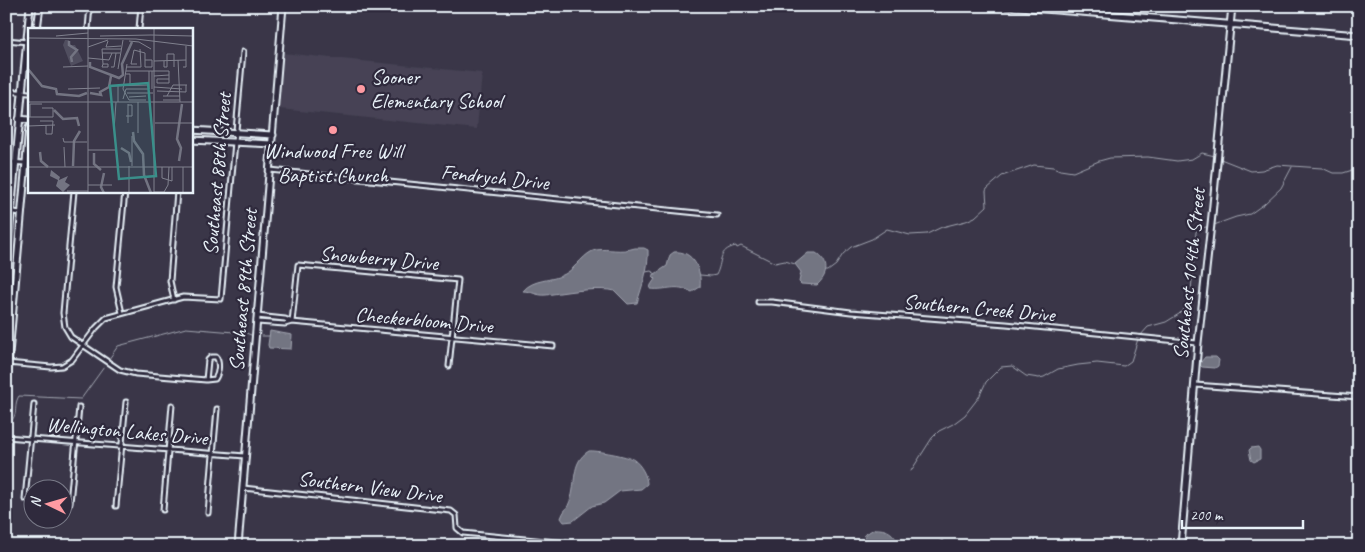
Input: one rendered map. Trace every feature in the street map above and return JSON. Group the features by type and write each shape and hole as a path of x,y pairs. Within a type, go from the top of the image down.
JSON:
{"street":[{"path":"28,28 30,6"},
{"path":"37,28 40,6"},
{"path":"88,28 90,6"},
{"path":"139,28 141,6"},
{"name":"Southeast 89th Street","path":"238,546 284,6"},
{"path":"1006,6 1230,26 1359,35"},
{"name":"Southeast 104th Street","path":"1181,546 1194,385 1232,6"},
{"path":"6,40 27,42 16,162 9,212 6,269"},
{"name":"Southeast 88th Street","path":"174,300 190,296 221,299 243,52"},
{"path":"6,91 28,93"},
{"path":"20,120 28,120"},
{"path":"19,129 28,130"},
{"path":"192,130 273,135"},
{"path":"192,140 272,144"},
{"path":"6,388 9,312 17,263 28,141"},
{"path":"6,162 26,163"},
{"name":"Fendrych Drive","path":"270,170 717,215"},
{"path":"74,192 63,320 69,334 111,366 125,372 206,380 215,379 218,363 216,357 211,357 208,360 206,380"},
{"path":"122,314 116,287 125,192"},
{"path":"7,363 59,367 72,360 103,320 174,300 170,281 177,192"},
{"path":"9,212 21,213"},
{"path":"7,262 17,263"},
{"name":"Snowberry Drive","path":"292,322 298,265 458,280 452,338"},
{"name":"Southern Creek Drive","path":"758,302 1198,343"},
{"name":"Checkerbloom Drive","path":"257,319 285,319 292,322 553,346"},
{"path":"449,366 452,338"},
{"path":"1194,385 1359,397"},
{"path":"116,506 126,402"},
{"path":"27,480 34,404"},
{"path":"163,510 172,405"},
{"path":"72,483 79,407"},
{"path":"208,514 217,409"},
{"name":"Wellington Lakes Drive","path":"6,437 245,456"},
{"name":"Southern View Drive","path":"243,488 451,511 456,515 457,528 463,533 597,546"}],"shaded area":[{"path":"282,53 482,73 477,129 279,109"}],"water":[{"path":"635,248 648,250 646,270 637,303 628,304 615,291 610,290 586,290 543,295 523,291 532,284 565,274 592,251"},
{"path":"674,252 686,254 695,262 698,268 700,287 692,292 681,288 650,289 655,279 652,276 667,266 670,255"},
{"path":"808,253 816,253 824,260 825,273 817,285 801,284 799,282 801,272 795,264"},
{"path":"270,331 292,335 291,349 269,348"},
{"path":"1205,357 1216,357 1219,360 1218,366 1215,368 1202,367 1200,365"},
{"path":"1258,447 1260,459 1254,462 1251,460 1249,450"},
{"path":"589,451 598,451 634,460 643,471 647,484 641,489 620,491 604,503 592,506 573,521 564,522 561,518 572,494 576,467 583,456"},
{"path":"874,529 883,529 890,532 897,541 898,546 865,546 864,535"}],"waterway":[{"path":"826,271 836,265 843,254 851,247 872,239 887,229 910,235 927,234 942,227 975,217 987,206 987,189 1002,176 1034,165 1073,172 1110,158 1148,157 1177,161 1192,159 1202,153 1215,156"},
{"path":"1218,158 1251,171 1277,165 1322,168 1333,173 1343,173 1359,168"},
{"path":"1214,225 1250,214 1264,204 1281,188 1292,167"},
{"path":"1140,336 1148,327 1166,322 1179,314 1190,303 1196,232 1198,229 1210,226"},
{"path":"700,275 716,275 723,254 726,250 736,246 737,248 741,246 775,263 785,261 795,264"},
{"path":"646,272 651,271 656,274"},
{"path":"109,359 118,346 186,328 251,335"},
{"path":"262,336 269,336"},
{"path":"911,471 932,438 939,431 965,415 979,397 986,382 1001,367 1012,366 1026,376 1039,378 1058,369 1078,365 1097,363 1124,366 1131,361 1138,339"},
{"path":"6,424 15,415 19,396 81,399 104,367"}],"place":[{"name":"Sooner Elementary School","path":"361,89"},
{"name":"Windwood Free Will Baptist Church","path":"333,130"}]}
